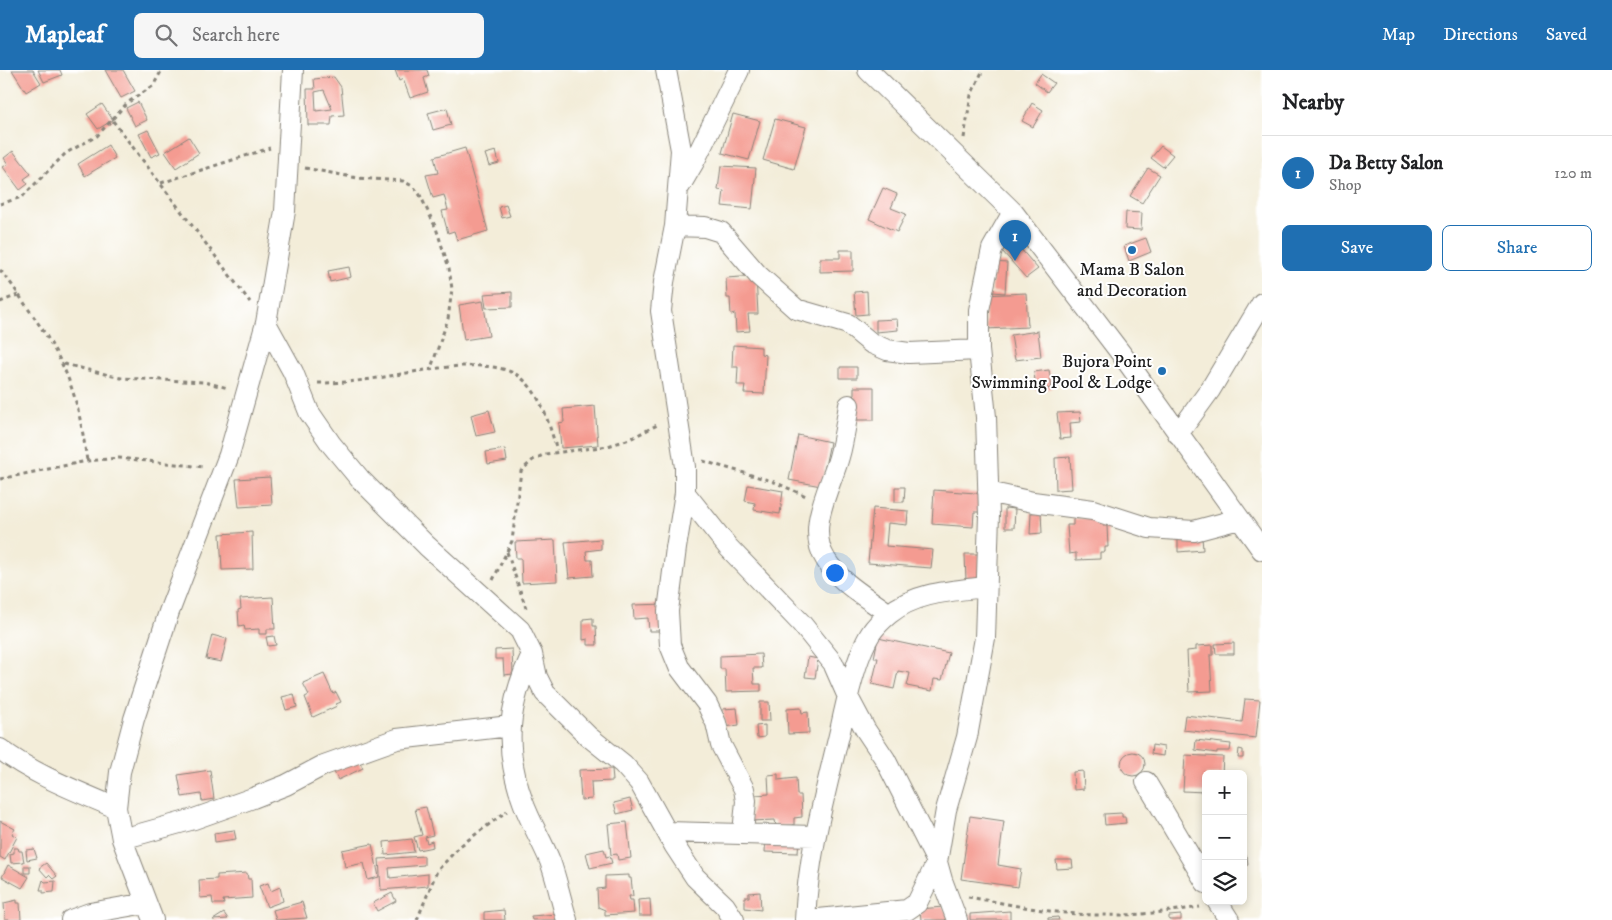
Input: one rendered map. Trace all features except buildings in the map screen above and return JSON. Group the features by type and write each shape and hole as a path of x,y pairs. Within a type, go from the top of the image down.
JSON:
{"street":[{"path":"71,920 90,913 150,911 122,839 116,808 120,772 134,719 168,612 224,469 247,397 266,323 281,242 288,164 293,70"},
{"path":"666,70 682,150 675,226 664,282 661,311 683,456 685,493 668,611 670,645 679,667 707,704 716,724 722,745 744,789 746,801 743,834"},
{"path":"677,190 694,162 739,70"},
{"path":"868,70 1013,212 1088,308 1262,550"},
{"path":"809,920 907,910 917,903 937,862 946,810 967,737 983,647 988,492 986,417 979,350 979,310 992,249 1013,212"},
{"path":"675,226 705,227 721,232 758,275 796,309 848,324 871,342 887,350 909,353 979,350"},
{"path":"1178,434 1210,390 1262,304"},
{"path":"266,323 298,383 308,412 360,479 427,546 520,630 532,654 537,677 545,693 588,736 623,764 639,782 695,877 725,906 734,920"},
{"path":"848,405 839,458 822,503 820,543 825,559 845,581 889,614"},
{"path":"988,492 1033,502 1093,510 1149,528 1194,531 1239,518"},
{"path":"685,493 728,547 801,623 833,663 864,729 885,759 937,862 957,920"},
{"path":"805,920 807,887 815,836 848,697 871,633 889,614 911,600 938,593 986,586"},
{"path":"532,654 518,682 510,726 514,767 522,801 550,861 567,920"},
{"path":"122,839 194,820 286,785 324,765 397,739 510,726"},
{"path":"0,749 11,757 65,785 116,808"},
{"path":"1146,782 1202,876"},
{"path":"667,832 815,836"}],"path":[{"path":"0,204 22,197 66,153 97,136 113,121 127,103 153,86 162,70"},
{"path":"958,158 967,125 971,95 983,70"},
{"path":"113,121 266,323"},
{"path":"161,183 288,142"},
{"path":"288,164 338,175 403,182 414,187 436,228 449,268 452,289 448,319 430,370"},
{"path":"0,270 64,364 75,394 87,461"},
{"path":"0,302 18,295"},
{"path":"64,364 121,378 204,382 230,388 247,397"},
{"path":"298,383 347,383 464,365 492,366 519,376 532,389 544,410 558,450"},
{"path":"484,597 512,541 521,471 532,460 558,450 584,450 630,439 655,427 675,411"},
{"path":"683,456 772,480 822,503"},
{"path":"0,479 87,461 119,458 224,469"},
{"path":"507,551 528,614"},
{"path":"418,920 438,870 460,846 522,801"},
{"path":"948,893 1040,909 1099,916 1222,908"}],"place":[{"name":"Mama B Salon and Decoration","path":"1132,250"},
{"name":"Da Betty Salon","path":"1015,261"},
{"name":"Bujora Point Swimming Pool & Lodge","path":"1162,371"}]}
